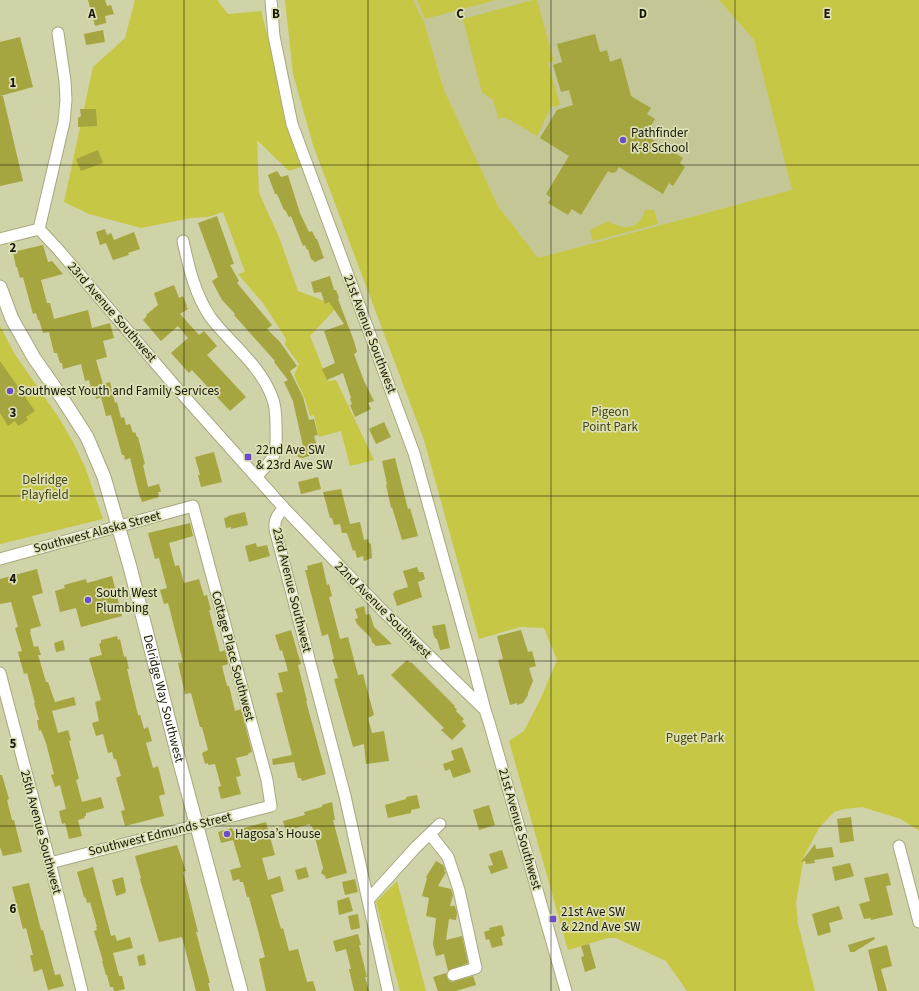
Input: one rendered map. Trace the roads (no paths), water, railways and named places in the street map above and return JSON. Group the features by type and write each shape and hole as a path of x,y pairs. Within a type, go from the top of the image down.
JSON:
{"main road":[{"name":"Delridge Way Southwest","path":"0,287 12,319 34,358 60,395 87,438 104,477 119,526 241,991"}],"street":[{"name":"21st Avenue Southwest","path":"271,0 274,36 292,124 414,453 485,710 566,991"},
{"path":"0,239 39,229 64,122 65,81 58,33"},
{"name":"23rd Avenue Southwest","path":"39,229 56,246 176,386 284,508 277,515 274,527 345,796 388,991"},
{"path":"183,241 191,278 204,305 211,317 265,382 272,397 276,415 276,452 273,459 256,477"},
{"name":"Southwest Alaska Street","path":"0,558 193,506"},
{"name":"Cottage Place Southwest","path":"193,506 267,780 271,806"},
{"name":"22nd Avenue Southwest","path":"284,508 382,610 485,710"},
{"path":"463,688 470,678 474,668"},
{"name":"25th Avenue Southwest","path":"0,673 82,991"},
{"name":"Southwest Edmunds Street","path":"50,863 271,806"},
{"path":"368,900 416,847 440,824"},
{"path":"430,834 448,857 459,890 476,968 454,975"},
{"path":"899,846 919,922"}],"place":[{"name":"Pathfinder K-8 School","path":"623,140"},
{"name":"Southwest Youth and Family Services","path":"10,391"},
{"name":"22nd Ave SW & 23rd Ave SW","path":"248,457"},
{"name":"South West Plumbing","path":"88,600"},
{"name":"Hagosa’s House","path":"227,834"},
{"name":"21st Ave SW & 22nd Ave SW","path":"553,919"}],"park label":[{"name":"Pigeon Point Park","path":"610,420"},
{"name":"Delridge Playfield","path":"45,488"},
{"name":"Puget Park","path":"695,738"}]}
